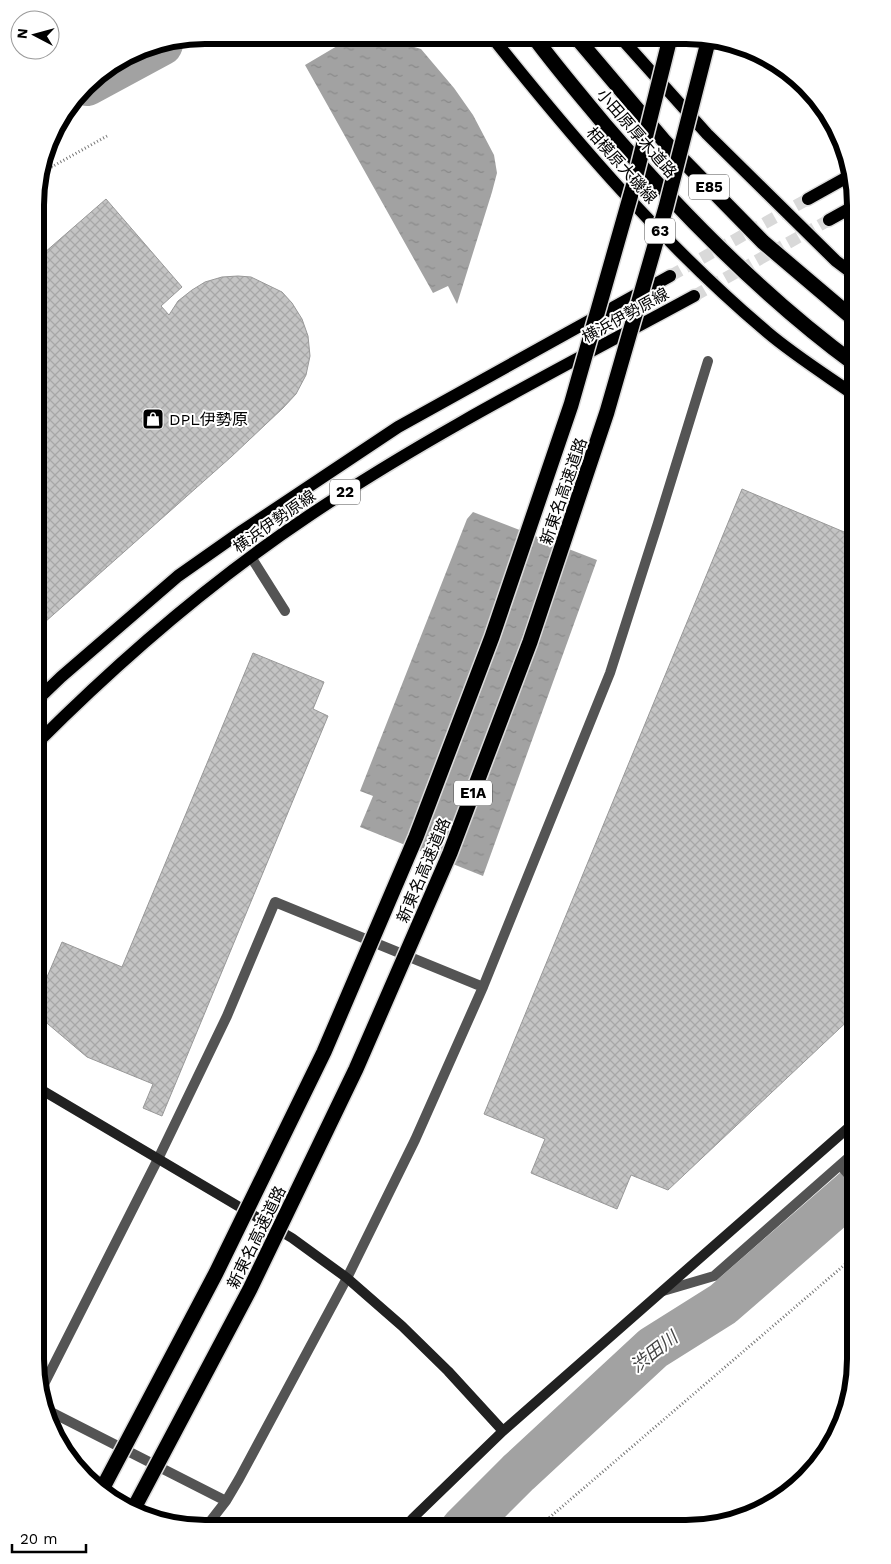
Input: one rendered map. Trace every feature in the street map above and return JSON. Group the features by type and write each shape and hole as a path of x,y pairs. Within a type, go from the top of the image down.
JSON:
{"highway":[{"name":"小田原厚木道路","path":"539,44 650,178 731,259 826,343 847,358"},
{"name":"小田原厚木道路","path":"582,44 665,142 763,242 847,313"},
{"name":"新東名高速道路","path":"104,1485 216,1273 320,1061 416,837 492,637 571,405 633,187 669,44"},
{"name":"新東名高速道路","path":"136,1505 250,1289 356,1069 450,853 530,642 607,412 666,207 707,45"}],"main road":[{"name":"相模原大磯線","path":"498,44 554,115 674,246 767,332 847,390"},
{"path":"626,44 707,134 836,261 847,269"},
{"path":"808,199 845,179"},
{"path":"829,220 847,210"},
{"name":"横浜伊勢原線","path":"44,693 178,576 398,427 670,276"},
{"name":"横浜伊勢原線","path":"44,736 119,664 196,599 309,515 409,452 694,296"}],"street":[{"path":"211,1520 226,1502 347,1278 415,1140 484,987 610,673 708,361"},
{"path":"251,557 285,612"},
{"path":"46,1381 158,1159 227,1016 275,902 484,987"},
{"path":"44,1091 292,1238 347,1278 402,1326 448,1371 503,1431"},
{"path":"411,1520 503,1431 847,1129"},
{"path":"663,1291 714,1276 847,1161"},
{"path":"842,1167 847,1172"},
{"path":"53,1413 226,1502"}],"path":[{"path":"48,169 107,136"},
{"path":"50,163 52,167"},
{"path":"545,1520 847,1263"}],"water":[{"path":"340,44 404,44 421,49 454,88 473,115 494,155 497,173 457,304 448,286 433,293 305,65"},
{"path":"473,512 597,560 483,876 360,827 373,796 360,791 467,519"}],"building":[{"name":"DPL伊勢原","path":"106,199 182,287 161,306 169,315 178,301 205,282 222,277 251,277 282,292 292,303 302,319 308,336 310,356 306,375 296,394 283,408 231,457 44,623 44,253"},
{"path":"742,489 847,533 847,1021 668,1190 631,1175 617,1209 531,1173 545,1139 484,1114"},
{"path":"253,653 324,682 313,709 328,716 162,1116 143,1108 153,1084 87,1057 44,1021 44,984 62,942 122,967"}],"waterway":[{"name":"渋田川","path":"471,1520 518,1473 653,1348 723,1304 847,1196"}],"tunnel":[{"path":"670,276 808,199"},
{"path":"694,296 829,220"}],"place":[{"name":"DPL伊勢原","path":"153,419"}]}
